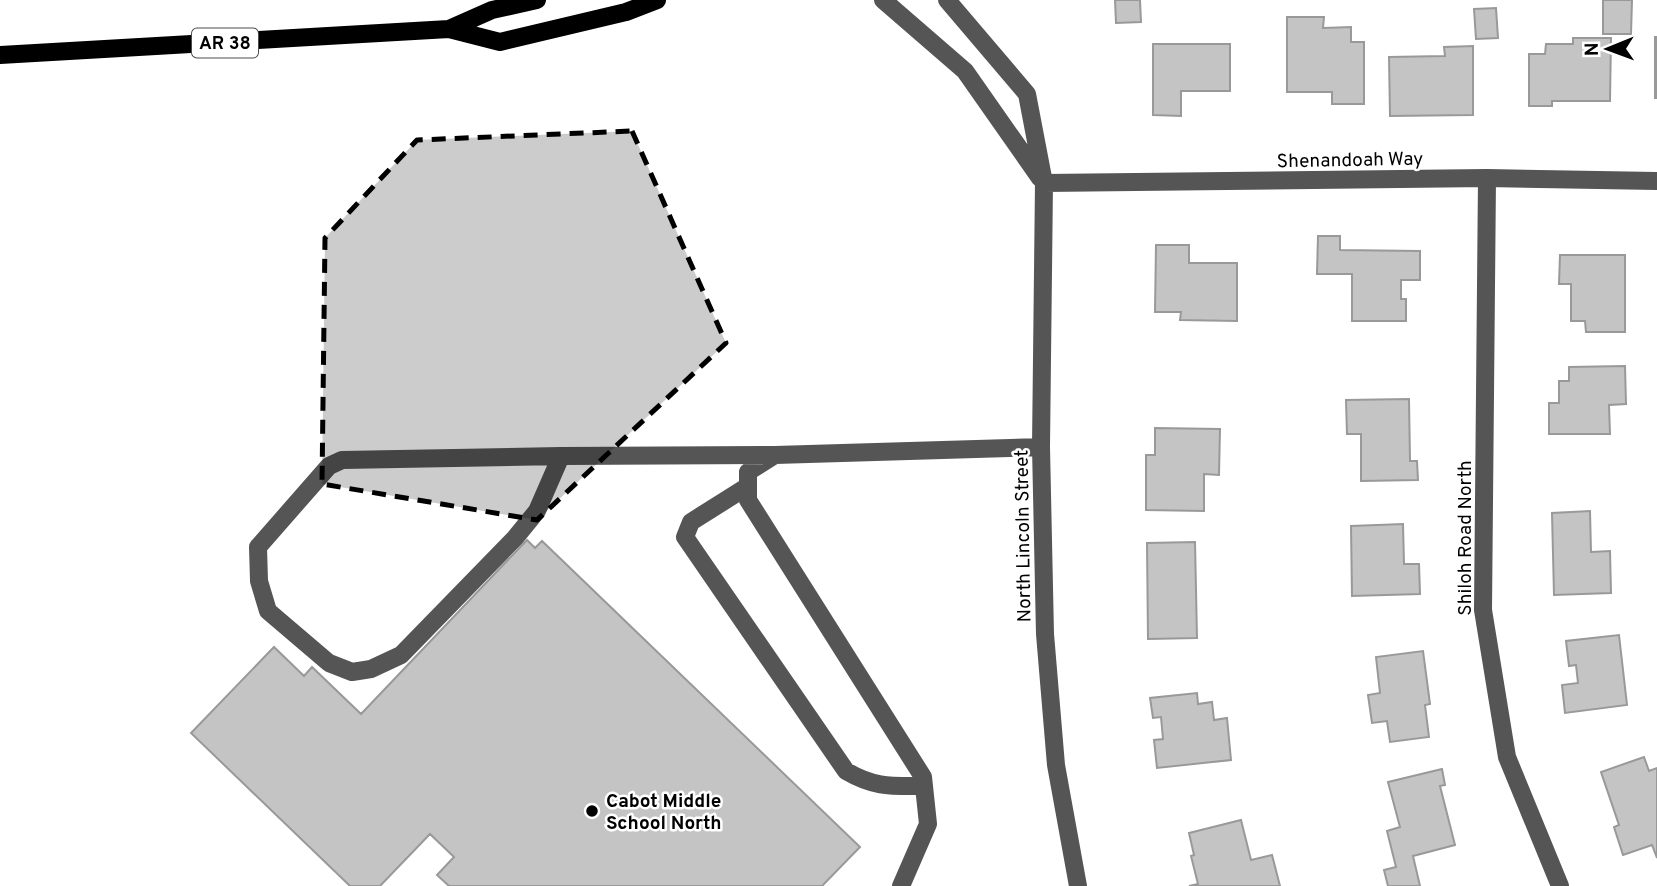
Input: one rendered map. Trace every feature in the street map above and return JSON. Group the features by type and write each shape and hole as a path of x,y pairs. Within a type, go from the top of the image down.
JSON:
{"main road":[{"name":"AR 38","path":"449,29 492,10 537,0"},
{"name":"AR 38","path":"0,55 449,29 500,42 626,12 657,0"}],"street":[{"path":"883,0 965,71 1044,183"},
{"name":"North Lincoln Street","path":"951,2 1027,94 1044,183 1041,447 1045,634 1056,765 1079,886"},
{"name":"Shenandoah Way","path":"1044,183 1487,178 1657,181"},
{"name":"Shiloh Road North","path":"1487,178 1483,610 1507,757 1560,886"},
{"path":"561,456 537,511 515,538 401,655 371,669 352,672 329,663 268,611 259,581 258,547 329,466 342,460 561,456 775,455 1041,447"},
{"path":"775,455 748,472 748,500 923,777 928,824 901,886"},
{"path":"748,486 691,522 685,537 846,771 865,782 891,786 924,786"}],"highlighted area":[{"path":"632,131 726,343 537,520 322,484 325,238 417,140"}],"building":[{"path":"1115,0 1140,0 1141,22 1116,23"},
{"path":"1603,0 1632,0 1631,34 1603,34"},
{"path":"1496,8 1498,38 1476,39 1474,9"},
{"path":"1287,17 1324,17 1323,28 1351,27 1351,42 1364,42 1364,104 1332,104 1332,92 1287,92"},
{"path":"1657,37 1657,98 1655,98"},
{"path":"1573,38 1611,38 1610,101 1552,101 1552,106 1529,106 1529,54 1545,54 1546,44 1573,44"},
{"path":"1153,44 1230,44 1230,91 1181,91 1181,116 1153,115"},
{"path":"1473,46 1473,115 1390,116 1389,57 1445,56 1444,47"},
{"path":"1318,236 1340,236 1340,250 1420,251 1420,280 1401,280 1401,299 1406,299 1406,321 1352,321 1352,274 1317,274"},
{"path":"1156,245 1189,245 1189,263 1237,263 1237,321 1180,320 1181,312 1155,312"},
{"path":"1560,255 1625,255 1625,332 1586,332 1585,321 1571,321 1571,284 1559,284"},
{"path":"1625,366 1626,404 1609,405 1610,434 1549,434 1549,403 1559,403 1559,381 1569,381 1569,367"},
{"path":"1409,399 1410,461 1417,461 1418,480 1361,481 1361,434 1347,434 1346,400"},
{"path":"1155,428 1220,429 1219,475 1204,474 1204,511 1146,510 1146,455 1155,455"},
{"path":"1590,511 1591,552 1610,551 1611,593 1554,595 1552,513"},
{"path":"1403,524 1404,564 1419,564 1420,594 1352,596 1351,526"},
{"path":"527,540 535,548 542,541 860,847 822,886 449,886 437,875 454,857 430,834 380,886 350,886 191,733 274,647 304,676 312,667 361,714"},
{"path":"1195,542 1197,638 1148,639 1147,543"},
{"path":"1619,635 1627,705 1565,713 1562,685 1578,683 1576,665 1569,666 1566,641"},
{"path":"1423,651 1430,704 1425,705 1429,737 1390,742 1387,721 1372,723 1368,695 1380,693 1376,657"},
{"path":"1197,693 1198,704 1212,702 1214,720 1227,718 1231,760 1157,768 1154,740 1163,739 1161,717 1153,718 1150,698"},
{"path":"1644,757 1649,771 1657,768 1657,858 1652,845 1623,855 1614,827 1619,825 1601,772"},
{"path":"1442,769 1445,785 1440,786 1455,845 1413,856 1420,886 1388,886 1384,870 1396,867 1387,831 1400,827 1388,782"},
{"path":"1241,820 1251,860 1272,855 1280,886 1189,886 1198,884 1189,833"}],"place":[{"name":"Cabot Middle School North","path":"592,811"}]}
